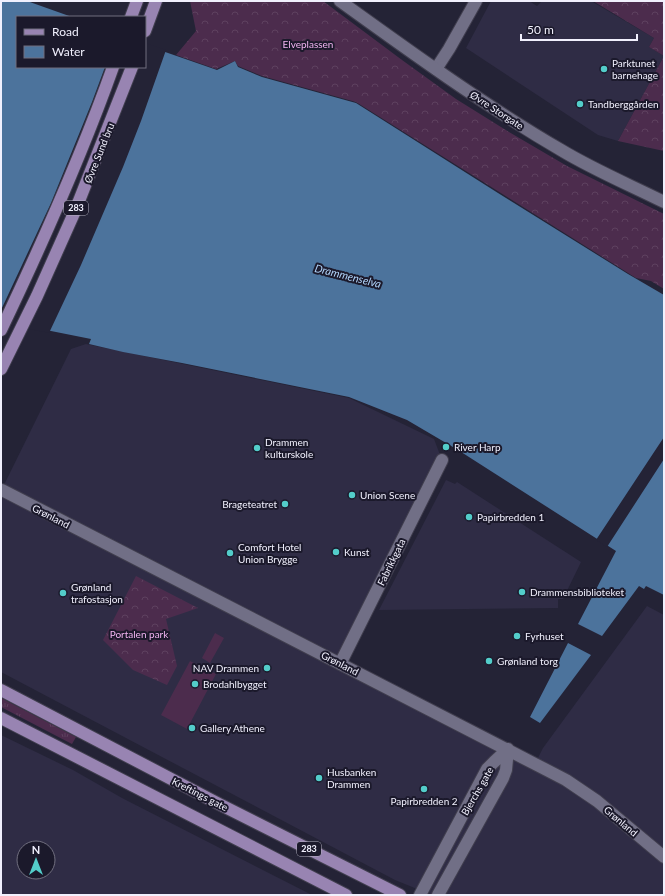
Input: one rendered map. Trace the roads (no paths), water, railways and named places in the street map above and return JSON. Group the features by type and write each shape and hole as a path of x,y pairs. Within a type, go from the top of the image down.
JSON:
{"main road":[{"path":"131,16 137,1"},
{"path":"146,27 156,1"},
{"name":"Øvre Sund bru","path":"1,330 59,205 99,107 113,68"},
{"name":"Øvre Sund bru","path":"1,369 37,296 75,211 132,68"},
{"name":"Kreftings gate","path":"1,690 218,804 400,895"},
{"name":"283","path":"1,718 346,895"}],"street":[{"name":"Øvre Storgate","path":"340,1 436,70 562,151 664,202"},
{"path":"436,70 476,1"},
{"name":"Fabrikkgata","path":"340,664 442,460"},
{"name":"Grønland","path":"2,490 546,769 582,790 597,801 664,857"},
{"name":"Bjerchs gate","path":"420,895 487,769 508,750"},
{"name":"Bjerchs gate","path":"438,895 503,778 506,770 508,750"}],"water":[{"name":"Drammenselva","path":"1,1 27,1 69,16 16,16 16,68 146,68 146,45 217,70 235,61 238,67 262,77 356,103 498,193 664,295 664,595 646,586 644,589 639,586 602,636 578,624 616,551 458,450 407,420 349,397 123,352 89,344 91,339 1,321"},
{"path":"568,643 591,655 540,723 530,717"}],"place":[{"name":"Parktunet barnehage","path":"604,69"},
{"name":"Tandberggården","path":"580,104"},
{"name":"River Harp","path":"446,447"},
{"name":"Drammen kulturskole","path":"257,448"},
{"name":"Union Scene","path":"352,495"},
{"name":"Brageteatret","path":"285,504"},
{"name":"Papirbredden 1","path":"469,517"},
{"name":"Kunst","path":"336,552"},
{"name":"Comfort Hotel Union Brygge","path":"230,553"},
{"name":"Drammensbiblioteket","path":"522,592"},
{"name":"Grønland trafostasjon","path":"63,593"},
{"name":"Fyrhuset","path":"517,636"},
{"name":"Grønland torg","path":"489,661"},
{"name":"NAV Drammen","path":"267,668"},
{"name":"Brodahlbygget","path":"195,684"},
{"name":"Gallery Athene","path":"192,728"},
{"name":"Husbanken Drammen","path":"319,778"},
{"name":"Papirbredden 2","path":"424,789"}],"park label":[{"name":"Elveplassen","path":"308,44"},
{"name":"Portalen park","path":"139,634"}]}
